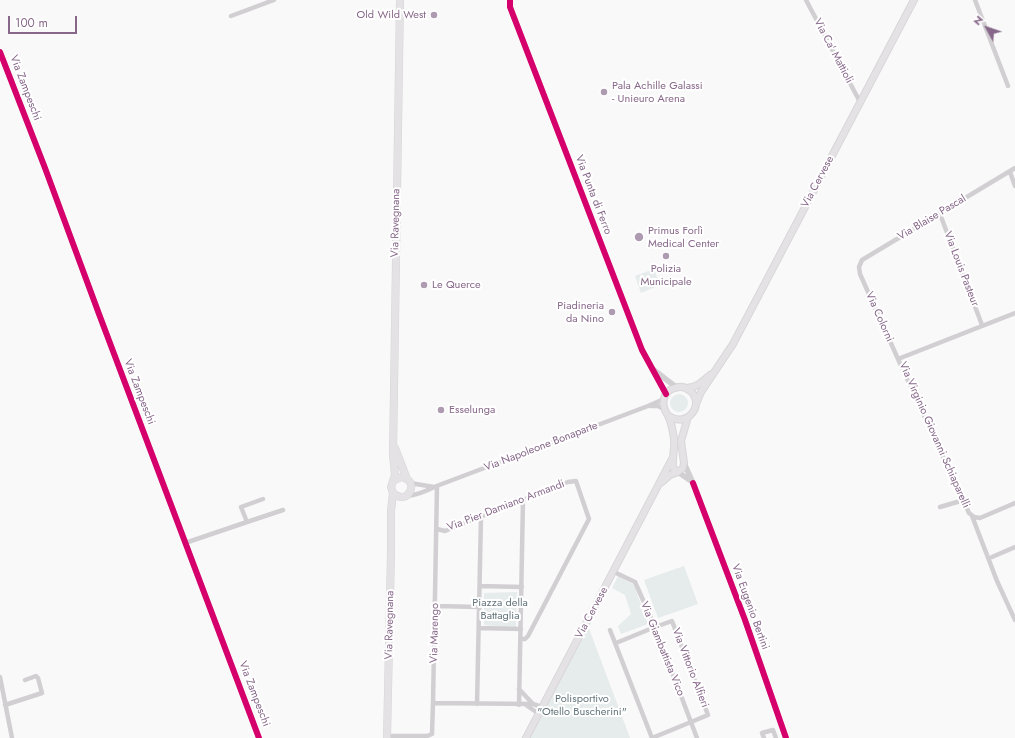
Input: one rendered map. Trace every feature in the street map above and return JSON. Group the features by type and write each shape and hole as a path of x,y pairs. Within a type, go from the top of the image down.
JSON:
{"main road":[{"name":"Via Ravegnana","path":"394,481 395,475 393,455 400,0"},
{"name":"Via Cervese","path":"657,488 667,476 678,472 683,468 684,463 681,441 688,418 693,412 701,392 733,344 914,0"},
{"name":"Via Cervese","path":"686,388 692,388 698,385 720,364"},
{"path":"664,409 665,396 671,389 676,387 686,388 694,394 696,404"},
{"name":"Via Cervese","path":"664,409 669,416 674,438 673,467 678,472"},
{"path":"669,416 679,420 688,418"},
{"name":"Via Ravegnana","path":"394,446 409,481"},
{"name":"Via Cervese","path":"526,738 673,457"},
{"path":"391,511 411,490 409,481 401,477 394,481 392,487 393,493 397,496 404,496"},
{"name":"Via Ravegnana","path":"387,737 392,552 391,511 393,493"}],"street":[{"path":"231,16 274,0"},
{"path":"504,0 510,7"},
{"name":"Via Punta di Ferro","path":"510,0 510,7 642,350 665,396"},
{"name":"Via Ca' Mattioli","path":"806,0 860,102"},
{"path":"975,0 1008,86"},
{"name":"Via Zampeschi","path":"0,52 46,168 98,314 260,738"},
{"name":"Via Blaise Pascal","path":"860,274 859,267 862,260 1015,168"},
{"path":"1010,172 1015,186"},
{"name":"Via Louis Pasteur","path":"940,214 982,325"},
{"name":"Via Colorni","path":"860,274 898,359"},
{"name":"Via Virginio Giovanni Schiaparelli","path":"1015,312 898,359 971,514 974,517 980,518 1015,503"},
{"name":"Via Punta di Ferro","path":"650,365 676,387"},
{"name":"Via Napoleone Bonaparte","path":"404,496 416,494 436,487 648,406 665,396"},
{"path":"648,406 658,406 664,409"},
{"name":"Via Eugenio Bertini","path":"684,463 745,620 786,738"},
{"path":"678,472 693,483"},
{"path":"409,481 436,487"},
{"name":"Via Pier Damiano Armandi","path":"438,529 445,531 568,482 576,481 589,519 528,636 525,639 521,639"},
{"name":"Via Marengo","path":"387,737 430,735 432,730 438,529 436,487"},
{"path":"247,522 241,506 263,499"},
{"path":"519,705 523,500"},
{"path":"940,507 964,500"},
{"path":"185,543 282,510"},
{"path":"971,514 997,581 1015,620"},
{"path":"477,704 481,517"},
{"path":"992,557 1015,547"},
{"name":"Via Giambattista Vico","path":"614,572 635,582 655,627 697,738"},
{"path":"480,586 522,587"},
{"path":"436,606 480,607"},
{"name":"Via Vittorio Alfieri","path":"655,627 672,622 708,715 691,722"},
{"path":"616,643 655,627"},
{"path":"479,628 521,629"},
{"path":"610,630 652,738 691,722"},
{"path":"5,704 42,693 38,678 36,676 25,680"},
{"path":"0,677 12,738"},
{"path":"519,688 532,704"},
{"path":"434,702 519,705 532,704 542,707"},
{"path":"526,705 539,714"},
{"path":"764,738 762,733 781,726"},
{"path":"773,730 776,738"}],"green space":[{"path":"654,269 660,285 641,293 635,276"},
{"path":"679,394 683,395 687,399 687,407 683,411 679,412 675,411 671,407 670,403 671,399 675,395"},
{"path":"684,566 698,604 658,618 644,580"},
{"path":"618,576 634,585 648,624 621,634 618,626 631,614 625,595 612,588"},
{"name":"Piazza della Battaglia","path":"517,592 516,628 484,625 484,593"},
{"name":"Polisportivo \"Otello Buscherini\"","path":"588,626 630,738 529,738"}],"cycle path":[{"path":"510,0 510,7 642,350 666,394"},
{"path":"0,52 259,738"},
{"path":"693,483 745,620 786,738"}],"place":[{"name":"Old Wild West","path":"434,15"},
{"name":"Pala Achille Galassi - Unieuro Arena","path":"604,92"},
{"name":"Primus Forlì Medical Center","path":"639,237"},
{"name":"Polizia Municipale","path":"666,256"},
{"name":"Le Querce","path":"424,285"},
{"name":"Piadineria da Nino","path":"612,312"},
{"name":"Esselunga","path":"441,410"}]}
